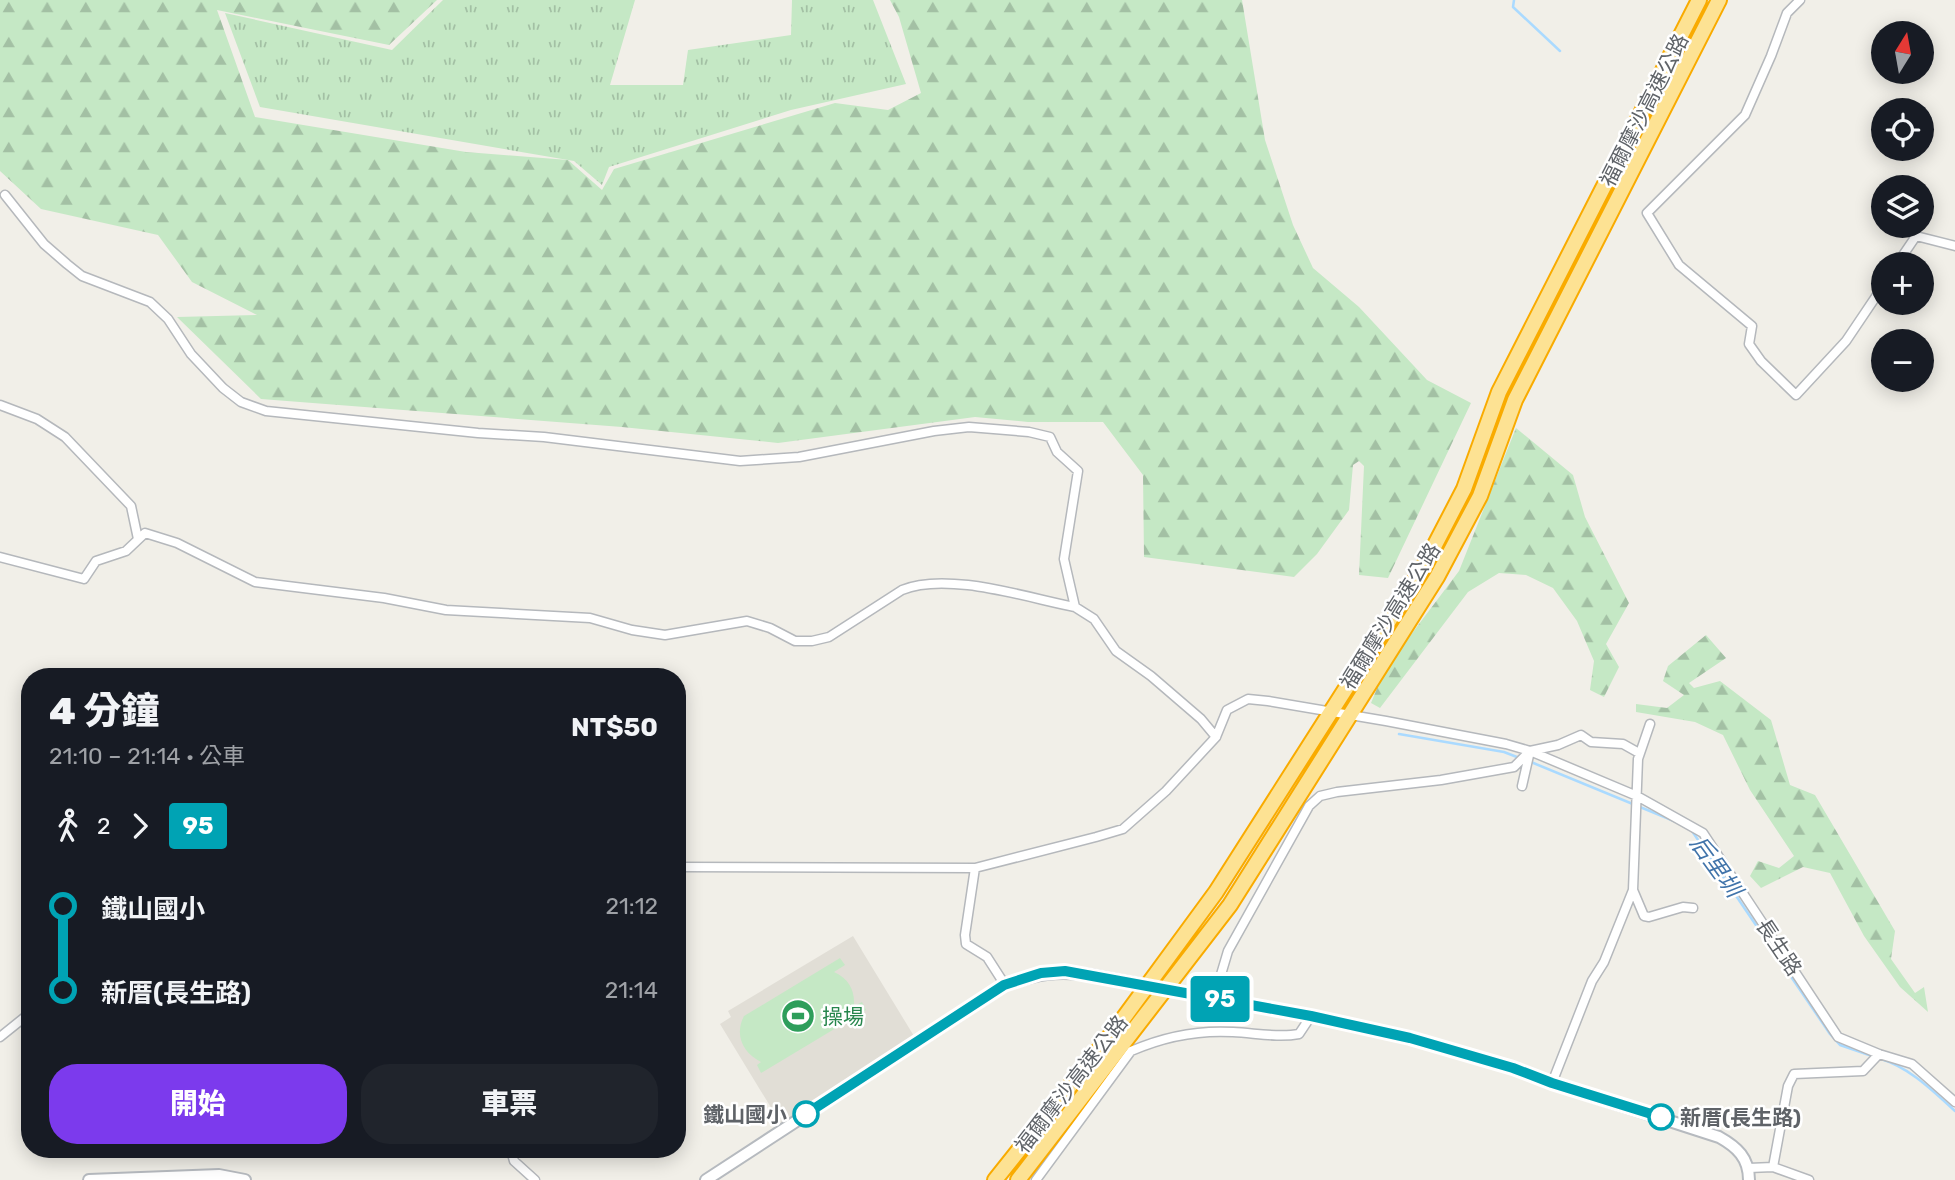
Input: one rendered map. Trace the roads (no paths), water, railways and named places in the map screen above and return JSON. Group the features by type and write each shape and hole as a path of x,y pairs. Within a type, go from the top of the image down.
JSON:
{"highway":[{"name":"福爾摩沙高速公路","path":"995,1180 1117,1027 1216,892 1423,566 1464,489 1499,392 1699,0"},
{"name":"福爾摩沙高速公路","path":"1018,1180 1230,905 1437,577 1480,496 1515,400 1719,0"}],"street":[{"path":"1800,0 1787,13 1745,115 1647,213 1679,264 1752,326 1749,344 1760,361 1796,395 1846,341 1871,304"},
{"path":"5,195 44,244 67,264 82,276 150,302 168,319 191,354 223,388 241,402 266,411 478,433 544,437 740,461 799,457 969,426 1029,432 1050,437 1057,452 1078,471 1064,559 1075,607"},
{"path":"1905,252 1916,236 1955,246"},
{"path":"0,405 37,419 65,437 131,506 138,539"},
{"path":"0,558 84,579 96,561 126,551 145,533 177,543 255,582 384,598 446,610 590,618 632,630 664,635 747,621 770,628 794,640 812,641 830,637 912,586 961,583 1075,607 1094,619 1116,650 1161,684 1201,719 1216,737 1166,791 1124,829 975,868 686,867"},
{"name":"長生路","path":"1216,737 1227,710 1248,699 1268,701 1507,744 1637,796 1703,833 1838,1037 1912,1064 1955,1102"},
{"path":"1552,1083 1592,981 1604,962 1633,890 1639,752 1650,724"},
{"path":"1214,998 1228,951 1309,806 1320,796 1514,767 1530,751 1558,745 1581,735 1591,742 1623,744 1639,752"},
{"path":"1522,786 1530,751"},
{"path":"975,868 966,944 987,957 1004,985"},
{"path":"1633,890 1644,916 1683,907 1693,908"},
{"path":"706,1180 1004,985 1041,973 1065,971 1311,1016 1410,1038 1513,1068 1720,1137 1739,1150 1749,1174 1773,1167 1809,1180"},
{"path":"1036,1180 1131,1051 1149,1043 1194,1033 1231,1031 1288,1036 1300,1034 1311,1016"},
{"path":"0,1037 21,1020"},
{"path":"1773,1167 1788,1086 1794,1074 1863,1071 1879,1054"},
{"path":"512,1158 535,1180"},
{"path":"89,1180 219,1175 244,1180"}],"waterway":[{"path":"1514,0 1513,7 1560,51"},
{"name":"后里圳","path":"1399,734 1504,752 1522,759"},
{"name":"后里圳","path":"1531,762 1674,821"},
{"name":"后里圳","path":"1692,831 1830,1034 1840,1045 1872,1056"},
{"name":"后里圳","path":"1878,1058 1910,1073 1955,1111"}],"place":[{"name":"操場","path":"798,1016"},
{"name":"鐵山國小","path":"806,1114"},
{"name":"新厝(長生路)","path":"1661,1117"}]}
